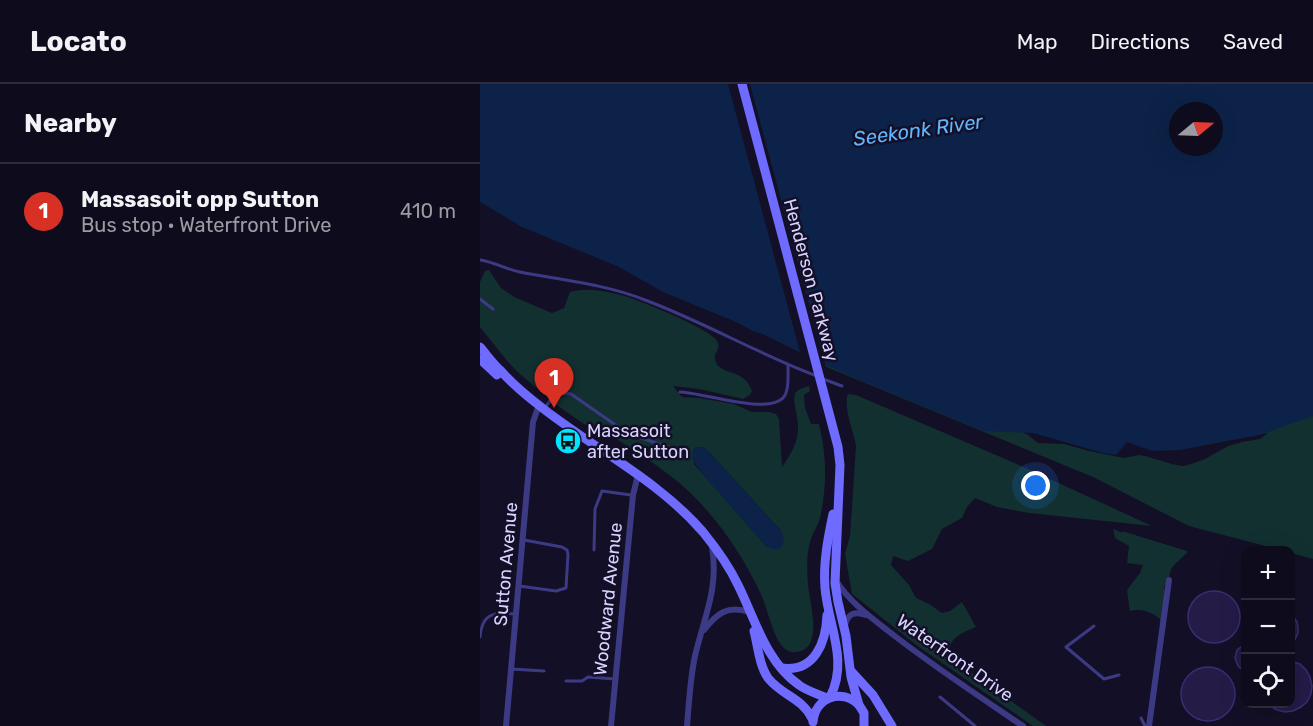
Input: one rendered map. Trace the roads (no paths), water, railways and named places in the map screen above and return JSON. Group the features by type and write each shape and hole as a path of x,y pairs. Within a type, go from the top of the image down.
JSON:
{"main road":[{"name":"Henderson Parkway","path":"742,84 839,452 836,592 845,630 850,670 866,723"},
{"path":"480,347 512,383 541,408 638,475 682,510 711,542 731,572 768,649 781,668 798,685 829,698 844,696 853,699 859,705"},
{"path":"480,359 503,380 512,383"},
{"name":"Henderson Parkway","path":"813,724 817,708 829,698 838,672 835,636 827,603 825,560 826,544 839,485"},
{"path":"781,668 792,669 801,666 816,654 825,635 827,603"},
{"path":"749,612 766,675 776,686 804,706 813,724"},
{"path":"850,670 873,695 892,726"}],"street":[{"name":"Sutton Avenue","path":"506,726 534,422 541,408"},
{"name":"Woodward Avenue","path":"611,726 633,495 638,475"},
{"path":"687,726 692,675 714,580 711,542"},
{"name":"Waterfront Drive","path":"835,578 846,595 909,648 1023,726"},
{"path":"1147,726 1169,580"},
{"path":"701,636 709,623 723,611 736,609 749,612"},
{"name":"Waterfront Drive","path":"845,630 846,620 851,614 859,613 870,616"}],"lane":[{"path":"480,261 518,272 603,287 643,299 788,365 842,386"},
{"path":"480,299 493,309"},
{"path":"680,392 750,404 774,404 786,393 788,365"},
{"path":"541,408 554,396 572,394 627,433 688,454"},
{"path":"594,550 595,509 602,491 633,495"},
{"path":"519,586 556,591 566,588 567,550 524,540"},
{"path":"480,637 484,620 489,616 498,613 516,615"},
{"path":"1094,626 1066,647 1104,679 1119,675"},
{"path":"511,669 544,671"},
{"path":"566,681 582,681 588,677 615,679"},
{"path":"940,697 975,726"},
{"path":"1141,718 1147,726"}],"water":[{"name":"Seekonk River","path":"480,84 1313,84 1313,416 1259,435 1179,450 1152,451 1127,442 1116,455 1033,433 983,431 853,377 763,334 663,292 619,267 522,227 480,202"},
{"path":"697,447 709,452 781,531 784,540 782,546 776,549 767,547 704,476 692,459 693,450"}],"place":[{"name":"Massasoit opp Sutton","path":"554,408"},
{"name":"Massasoit after Sutton","path":"568,441"}]}
